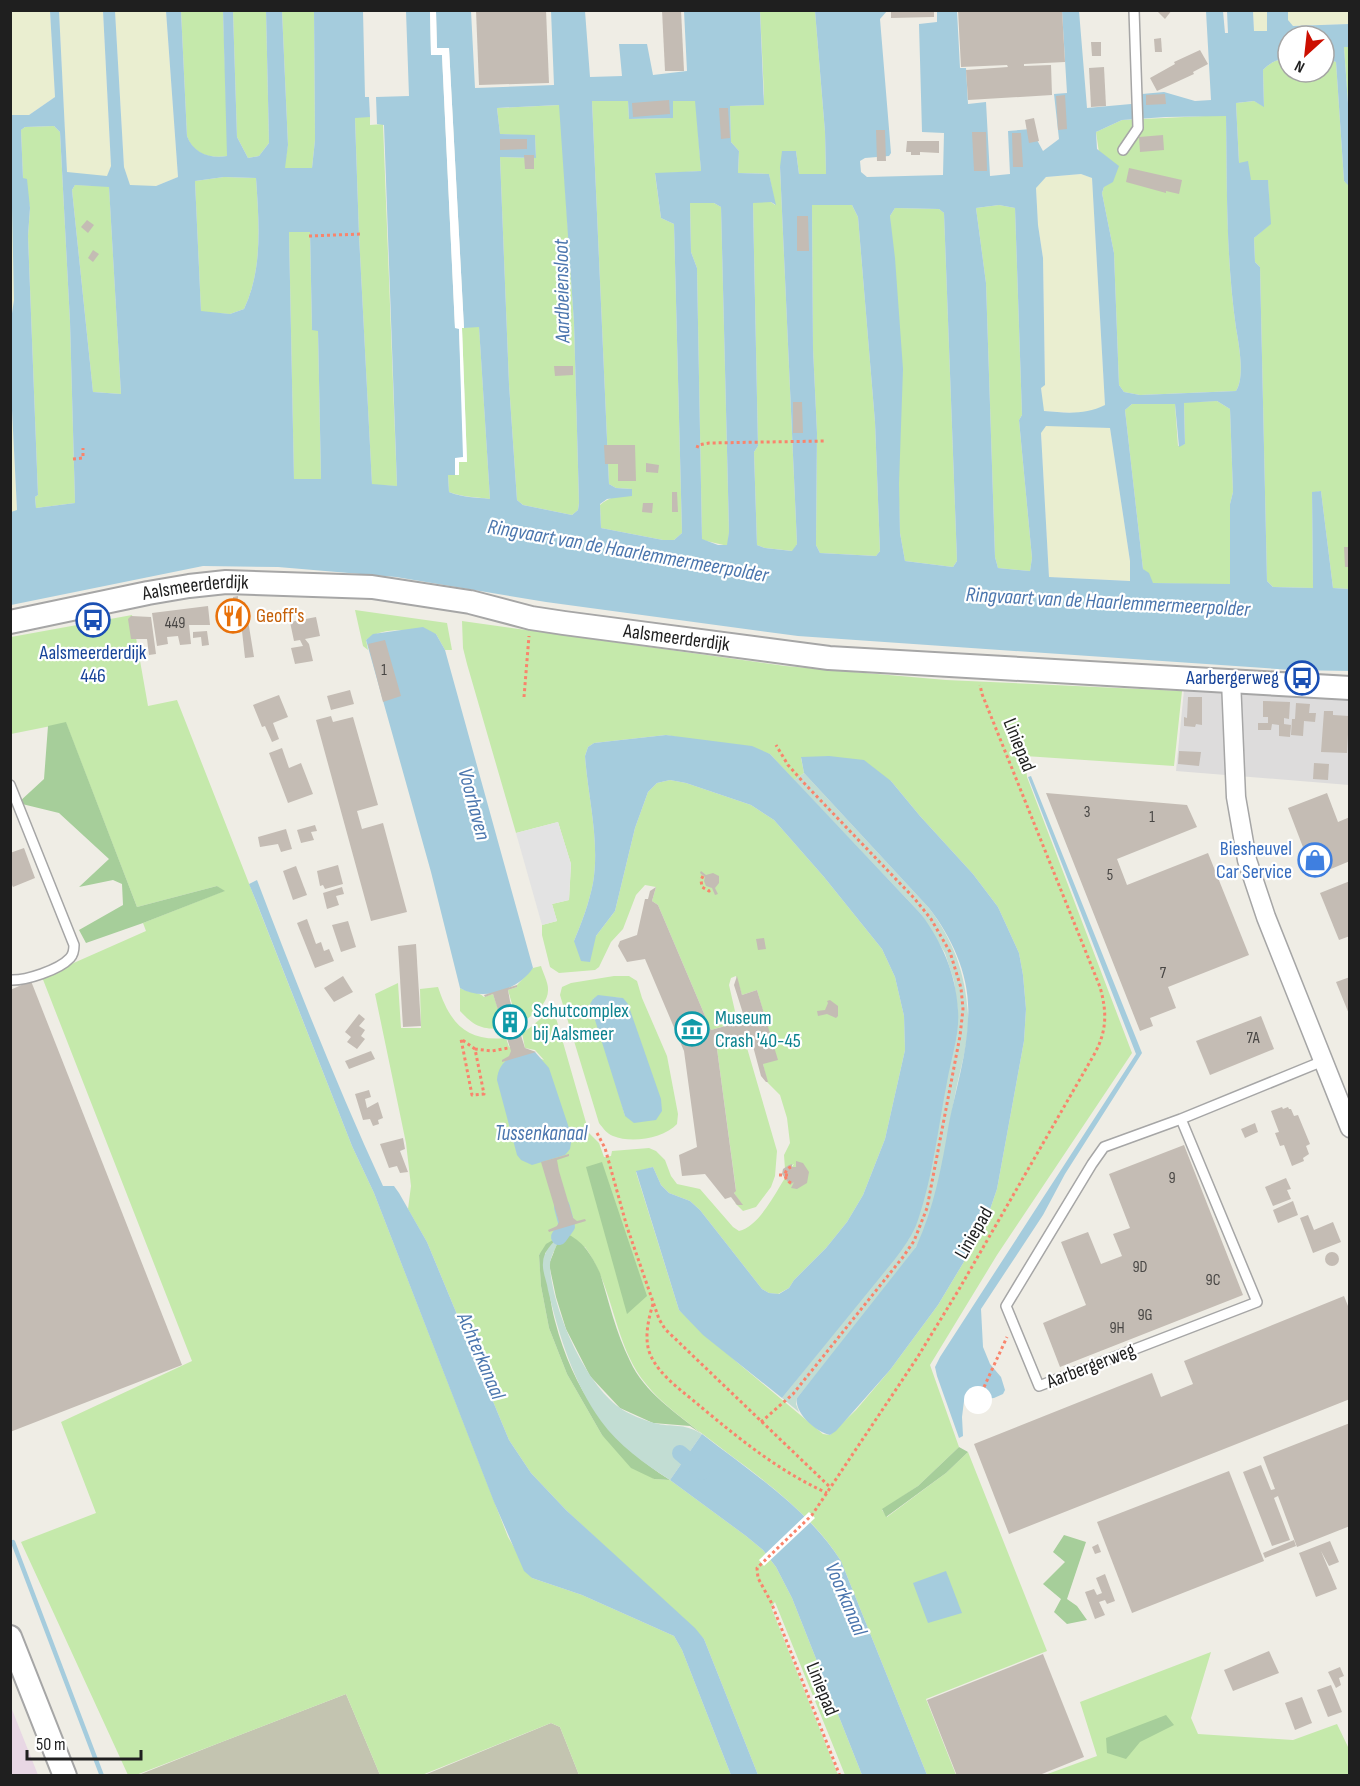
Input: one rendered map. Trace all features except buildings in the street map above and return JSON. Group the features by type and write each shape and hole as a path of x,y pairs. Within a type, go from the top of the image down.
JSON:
{"street":[{"name":"Aalsmeerderdijk","path":"10,622 148,593 226,582 372,587 470,602 531,618 829,658 1350,688"},
{"path":"1231,680 1236,797 1247,860 1266,917 1350,1128"},
{"path":"10,1637 65,1776"}],"lane":[{"path":"1123,150 1138,128 1134,10"},
{"path":"10,785 74,945 70,959 61,964 31,978 10,980"},
{"name":"Aarbergerweg","path":"1181,1119 1257,1302 1039,1386 1006,1306 1104,1147 1181,1119 1323,1061"}],"path":[{"path":"309,236 362,234"},
{"path":"697,448 698,444 826,441"},
{"path":"73,459 83,458 83,448"},
{"path":"524,697 531,618"},
{"name":"Liniepad","path":"840,1776 771,1602 758,1578 757,1568 812,1515 917,1358 1095,1053 1105,1029 1105,1006 1100,987 982,694 980,668"},
{"path":"761,1422 793,1394 914,1241 927,1208 960,1036 963,1009 961,988 950,952 931,919 914,898 802,782 776,745"},
{"path":"703,876 702,887 709,891 713,890"},
{"path":"475,1049 484,1094 472,1095 461,1039 475,1049 492,1051 508,1048"},
{"path":"597,1133 605,1148 627,1227 659,1319 672,1338 831,1488"},
{"path":"791,1184 786,1179 788,1169 793,1166"},
{"path":"779,1175 787,1175"},
{"path":"653,1302 647,1328 648,1343 650,1354 666,1377 755,1451 783,1471 827,1493"},
{"path":"984,1387 1009,1332"}],"shaded area":[{"path":"10,11 50,11 55,97 29,115 11,115"},
{"path":"59,11 103,11 111,166 107,177 67,173"},
{"path":"115,11 166,11 178,177 156,186 130,186 124,167"},
{"path":"1253,11 1267,11 1267,31 1254,31"},
{"path":"1288,11 1349,11 1349,24 1291,24 1288,20"},
{"path":"10,157 13,185 14,300 11,320"},
{"path":"1081,174 1092,178 1105,405 1093,411 1076,413 1043,411 1041,387 1045,384 1043,258 1036,187 1046,177"},
{"path":"10,370 17,511 11,512 10,512"},
{"path":"1046,425 1110,428 1131,581 1049,577 1041,432"},
{"path":"1184,690 1349,698 1349,785 1176,771"},
{"path":"804,773 929,908 938,921 952,945 961,971 968,1024 944,1160 927,1224 907,1262 797,1398 796,1404 799,1412 782,1398 909,1239 930,1172 958,1012 954,981 945,953 921,914 794,780"},
{"path":"558,822 571,864 569,900 552,904 557,921 542,925 516,833"},
{"path":"559,1237 550,1263 552,1284 564,1324 594,1381 620,1408 641,1419 683,1427 702,1434 670,1480 615,1438 601,1421 582,1390 557,1324 543,1269 546,1252"},
{"path":"346,1694 380,1775 136,1776 219,1743"},
{"path":"11,1707 38,1775 11,1775"},
{"path":"551,1723 560,1727 579,1775 422,1776"}],"green space":[{"path":"181,11 223,11 228,156 215,157 203,154 193,147 187,136"},
{"path":"233,11 266,11 269,143 259,156 248,158 237,137"},
{"path":"282,11 314,11 315,140 312,168 284,168 288,145"},
{"path":"760,11 815,11 825,132 826,174 799,174 796,151 780,167 797,544 793,551 757,545 754,452 758,446 753,202 771,202 775,205 769,174 738,173 739,151 731,142 730,106 763,105"},
{"path":"1344,47 1349,47 1349,117"},
{"path":"1276,61 1276,84 1336,84 1336,62 1344,181 1350,186 1349,589 1333,588 1321,491 1312,493 1313,588 1273,587 1267,581 1260,267 1255,262 1254,238 1270,224 1268,181 1251,180 1239,163 1236,103 1254,101 1264,106 1263,70"},
{"path":"592,101 628,101 629,119 672,118 673,101 696,101 701,171 655,174 661,218 674,224 682,533 674,540 601,528 600,505 632,489 616,488 609,484"},
{"path":"560,105 574,323 579,503 578,510 572,515 523,505 517,500 509,384 500,157 536,158 535,136 500,134 497,108"},
{"path":"1226,115 1229,249 1240,361 1239,385 1236,391 1140,395 1124,392 1119,385 1114,253 1102,193 1104,187 1096,132 1122,120"},
{"path":"355,117 370,117 370,125 383,124 397,486 372,485"},
{"path":"54,126 60,132 70,322 75,503 36,508 35,497 38,495 28,236 30,208 23,179 21,130 25,127"},
{"path":"224,177 256,178 258,211 257,262 250,294 244,309 230,314 201,312 195,181"},
{"path":"75,185 109,186 121,394 93,392 72,190"},
{"path":"690,203 714,203 721,207 728,546 702,540 697,268 691,252"},
{"path":"812,204 852,205 858,217 875,422 880,551 876,556 820,553 816,545 817,433 813,348"},
{"path":"999,205 1015,208 1022,415 1019,420 1032,558 1030,571 998,568 995,557 986,283 976,208"},
{"path":"895,208 939,209 944,213 957,561 953,567 905,561 900,533 890,216"},
{"path":"289,232 310,232 312,330 318,330 321,479 294,480"},
{"path":"479,326 490,499 449,492 448,475 458,475 459,462 467,461 462,328"},
{"path":"1217,401 1230,409 1233,492 1230,504 1230,585 1152,583 1143,569 1125,410 1132,404 1175,404 1178,446 1185,444 1184,402"},
{"path":"355,610 447,623 452,650 445,650 436,634 400,630 382,632 366,640 368,650 363,646"},
{"path":"132,615 148,706 177,700 352,1146 374,1193 508,1537 532,1578 582,1595 674,1636 682,1650 731,1775 579,1775 560,1727 551,1723 422,1775 380,1775 346,1694 136,1775 128,1775 21,1542 96,1513 61,1422 192,1361 42,977 146,931 143,923 224,891 217,886 137,907 66,723 11,734 11,637"},
{"path":"462,621 785,666 946,680 1182,691 1174,766 1025,756 1027,777 1132,1053 997,1255 930,1365 959,1447 918,1486 882,1510 887,1517 946,1473 968,1452 1047,1651 926,1699 956,1775 927,1775 841,1561 812,1524 795,1507 672,1410 646,1384 627,1352 603,1280 585,1247 539,1254 541,1286 549,1328 567,1374 602,1435 654,1479 670,1480 746,1536 763,1550 776,1567 792,1598 862,1775 845,1775 775,1602 771,1607 838,1775 758,1775 704,1639 566,1510 531,1473 509,1440 427,1242 408,1209 411,1186 406,1143 375,994 398,983 401,1028 421,1028 420,989 438,987 448,1011 462,1028 480,1037 506,1038 509,1047 544,1060 535,1050 525,1048 522,1033 545,1015 554,1011 589,1133 599,1143 604,1157 611,1156 612,1151 649,1148 656,1151 665,1160 677,1184 700,1189 739,1231 755,1221 763,1212 794,1164 785,1169 784,1155 790,1143 787,1118 780,1095 767,1082 763,1064 767,1025 757,990 742,995 736,976 731,978 729,985 739,1022 711,1030 658,905 652,901 656,887 645,885 636,895 623,929 611,942 599,967 595,970 559,973 550,967 542,935 542,925 557,921 552,904 569,900 571,864 558,822 516,833 463,648","holes":["666,735 770,754 794,780 804,773 801,758 891,781 973,874 998,907 1019,953 1026,1009 1024,1041 997,1189 983,1230 938,1305 890,1370 856,1410 830,1435 823,1434 679,1310 636,1172 653,1167 661,1185 669,1193 690,1201 700,1210 762,1289 778,1294 789,1288 847,1222 863,1195 885,1139 905,1050 904,1016 895,977 882,949 774,820 751,805 686,783 670,780 657,783 648,792 635,828 615,911 596,936 574,941 589,898 595,867 594,835 585,756 588,747 594,743"]},
{"path":"66,722 137,907 217,886 225,891 86,943 79,930 123,905 122,884 113,880 79,887 109,859 59,813 18,803 44,779 48,726"},
{"path":"541,966 547,983 547,995 542,1006 518,1025 508,990 517,987 533,968"},
{"path":"614,976 629,976 637,981 667,1056 678,1114 677,1124 671,1129 656,1136 629,1139 611,1135 599,1123 560,995 562,987 571,983","holes":["598,996 622,998 625,1116 593,999"]},
{"path":"460,988 484,997 493,994 505,1029 480,1026 466,1017 460,1011"},
{"path":"745,1041 777,1151 775,1176 771,1187 756,1207 743,1211 735,1203 742,1205 734,1193 736,1190 717,1049"},
{"path":"602,1162 647,1296 627,1314 586,1167"},
{"path":"565,1233 582,1244 597,1267 621,1340 636,1372 652,1392 702,1434 690,1426 653,1423 620,1408 590,1376 566,1329 556,1297 549,1264 560,1237 545,1253 553,1313 572,1370 596,1412 612,1431 629,1449 670,1480 654,1479 631,1468 602,1435 567,1374 549,1328 541,1286 539,1255 546,1244"},
{"path":"959,1447 968,1452 946,1473 886,1517 882,1509 918,1486"},
{"path":"1064,1535 1086,1542 1067,1599 1077,1606 1087,1620 1067,1624 1054,1612 1061,1599 1043,1584 1065,1562 1053,1552"},
{"path":"1211,1652 1191,1718 1198,1734 1293,1740 1337,1724 1349,1749 1349,1775 1042,1776 1097,1756 1080,1702"},
{"path":"1166,1715 1174,1725 1140,1742 1126,1759 1107,1753 1106,1738"}],"water":[{"name":"Ringvaart van de Haarlemmermeerpolder","path":"50,11 59,11 67,172 107,176 111,166 103,11 115,11 124,167 130,185 156,186 178,177 166,11 181,11 187,136 193,147 203,154 214,157 227,156 223,11 233,11 237,137 248,158 259,156 269,143 266,11 282,11 288,145 285,168 312,168 315,140 314,11 363,11 365,97 369,97 370,117 355,118 372,484 397,486 384,125 377,124 376,97 409,96 406,11 430,11 431,55 442,55 455,328 459,328 464,458 455,458 455,475 448,475 449,492 490,499 479,327 464,328 449,48 437,48 436,11 471,11 475,88 554,85 551,11 585,11 590,77 622,76 619,44 647,44 653,75 687,71 684,11 760,11 764,105 730,106 731,142 739,151 738,173 769,174 776,205 771,202 753,203 758,446 754,452 757,545 792,551 797,544 780,167 782,151 796,151 799,174 826,174 825,132 815,11 887,11 880,19 891,153 889,156 865,158 860,161 861,172 867,177 943,175 944,133 922,132 919,24 937,22 937,11 957,11 960,68 966,68 968,104 986,102 990,176 1010,174 1008,131 1031,129 1043,151 1059,139 1054,94 1067,93 1062,11 1079,11 1087,108 1142,103 1142,94 1164,92 1195,101 1211,100 1206,11 1223,11 1225,33 1228,33 1227,11 1253,11 1254,31 1267,31 1267,11 1288,11 1288,20 1291,24 1276,24 1276,61 1263,70 1264,107 1254,101 1236,103 1239,163 1248,161 1251,180 1268,180 1271,224 1254,238 1255,262 1260,267 1267,581 1273,587 1313,588 1312,492 1321,491 1333,588 1349,589 1349,671 1292,670 798,636 546,602 396,577 278,567 203,566 11,605 11,512 17,510 10,370 11,320 14,300 10,115 29,115 55,97","holes":["592,101 628,101 629,119 673,118 673,101 695,101 701,171 655,173 661,218 674,224 682,533 674,540 663,540 601,528 600,504 607,499 632,496 632,489 616,488 609,484","559,105 574,323 579,503 578,510 572,515 523,505 517,500 509,384 500,157 536,158 535,135 500,134 497,108","1226,116 1229,249 1240,361 1240,378 1236,391 1140,395 1124,392 1119,385 1114,253 1102,193 1104,187 1113,182 1119,166 1097,149 1096,132 1122,120","54,126 60,132 70,322 75,503 36,508 35,497 38,495 28,236 30,208 27,179 23,178 21,130 25,127","1081,174 1092,178 1105,405 1098,408 1075,412 1044,411 1041,388 1045,385 1043,258 1036,188 1046,177","224,177 256,178 259,228 254,278 244,309 230,314 201,311 195,181","75,185 109,187 121,394 93,392 72,190","690,203 714,203 721,207 729,532 727,545 718,545 702,539 697,268 691,252","812,205 852,205 858,217 875,422 880,551 876,556 820,553 816,545 817,433 813,348","999,205 1015,208 1022,415 1019,420 1032,558 1030,571 998,568 995,557 986,283 976,208","895,208 939,209 944,213 957,561 953,567 905,561 900,533 899,484 903,369 890,216","289,232 310,232 312,330 318,331 321,479 294,479","1217,401 1230,409 1233,492 1230,504 1230,584 1153,583 1149,573 1143,569 1125,410 1132,404 1175,404 1179,447 1185,444 1184,403","1046,426 1110,428 1130,561 1130,581 1049,577 1041,433"]},
{"path":"1336,24 1349,24 1349,47 1344,47 1349,117 1349,186 1344,181 1336,62"},
{"name":"Voorhaven","path":"423,627 436,634 445,650 533,968 509,988 489,994 469,992 460,988 431,872 366,640 373,634"},
{"path":"666,735 752,746 770,754 921,914 947,959 957,997 956,1037 931,1169 916,1225 895,1259 782,1398 703,1335 679,1310 636,1171 653,1167 661,1185 669,1193 690,1201 700,1210 762,1289 769,1293 779,1294 789,1288 826,1248 847,1222 863,1195 885,1139 905,1050 904,1016 895,977 882,949 774,820 751,805 686,783 670,780 657,783 648,792 635,828 615,911 596,936 590,962 581,961 574,941 589,898 595,867 594,835 585,756 588,747 594,743"},
{"path":"829,756 864,760 891,781 973,874 998,907 1019,953 1026,1009 1024,1041 997,1189 983,1230 938,1305 890,1370 830,1435 819,1430 802,1416 797,1398 916,1247 933,1202 940,1171 966,1045 968,1004 967,989 959,960 938,920 804,773 801,757"},
{"path":"1031,776 1142,1053 1065,1174 1043,1215 981,1309 983,1347 990,1364 1001,1377 1005,1390 1003,1394 994,1398 964,1401 963,1436 959,1438 935,1367 1136,1054 1028,777"},
{"path":"257,880 317,1034 383,1186 394,1186 427,1242 509,1440 531,1473 566,1510 695,1628 704,1639 758,1775 731,1775 682,1650 674,1636 582,1595 532,1578 524,1571 494,1502 374,1193 352,1146 249,884"},
{"path":"598,995 623,998 628,1004 661,1099 662,1111 656,1120 634,1123 625,1116 590,1004"},
{"name":"Tussenkanaal","path":"523,1049 535,1052 549,1068 572,1137 570,1149 565,1155 532,1165 521,1160 517,1155 497,1080 502,1065"},
{"path":"702,1434 759,1477 795,1508 812,1524 841,1561 927,1775 862,1775 792,1598 776,1567 763,1550 746,1536 670,1480"},
{"path":"946,1571 962,1613 928,1623 913,1583"}],"pier":[{"path":"430,11 436,11 437,48 449,48 464,328 462,328 467,462 459,462 459,475 455,475 455,458 463,457 459,329 455,328 442,55 431,55"},
{"path":"978,1386 988,1390 992,1400 988,1410 978,1414 968,1410 964,1400 968,1390"},
{"path":"809,1512 815,1518 764,1566 759,1560"}],"waterway":[{"name":"Voorkanaal","path":"559,1237 567,1226 562,1207"},
{"name":"Voorkanaal","path":"680,1453 702,1472"},
{"path":"13,1542 102,1776"}],"place":[{"name":"Geoff's","path":"233,616"},
{"name":"Aalsmeerderdijk 446","path":"93,620"},
{"name":"Aarbergerweg","path":"1302,678"},
{"name":"Biesheuvel Car Service","path":"1315,860"},
{"name":"Schutcomplex bij Aalsmeer","path":"510,1022"},
{"name":"Museum Crash '40-45","path":"692,1029"}],"water label":[{"name":"Aardbeiensloot","path":"562,291"},
{"name":"Achterkanaal","path":"481,1356"}]}
